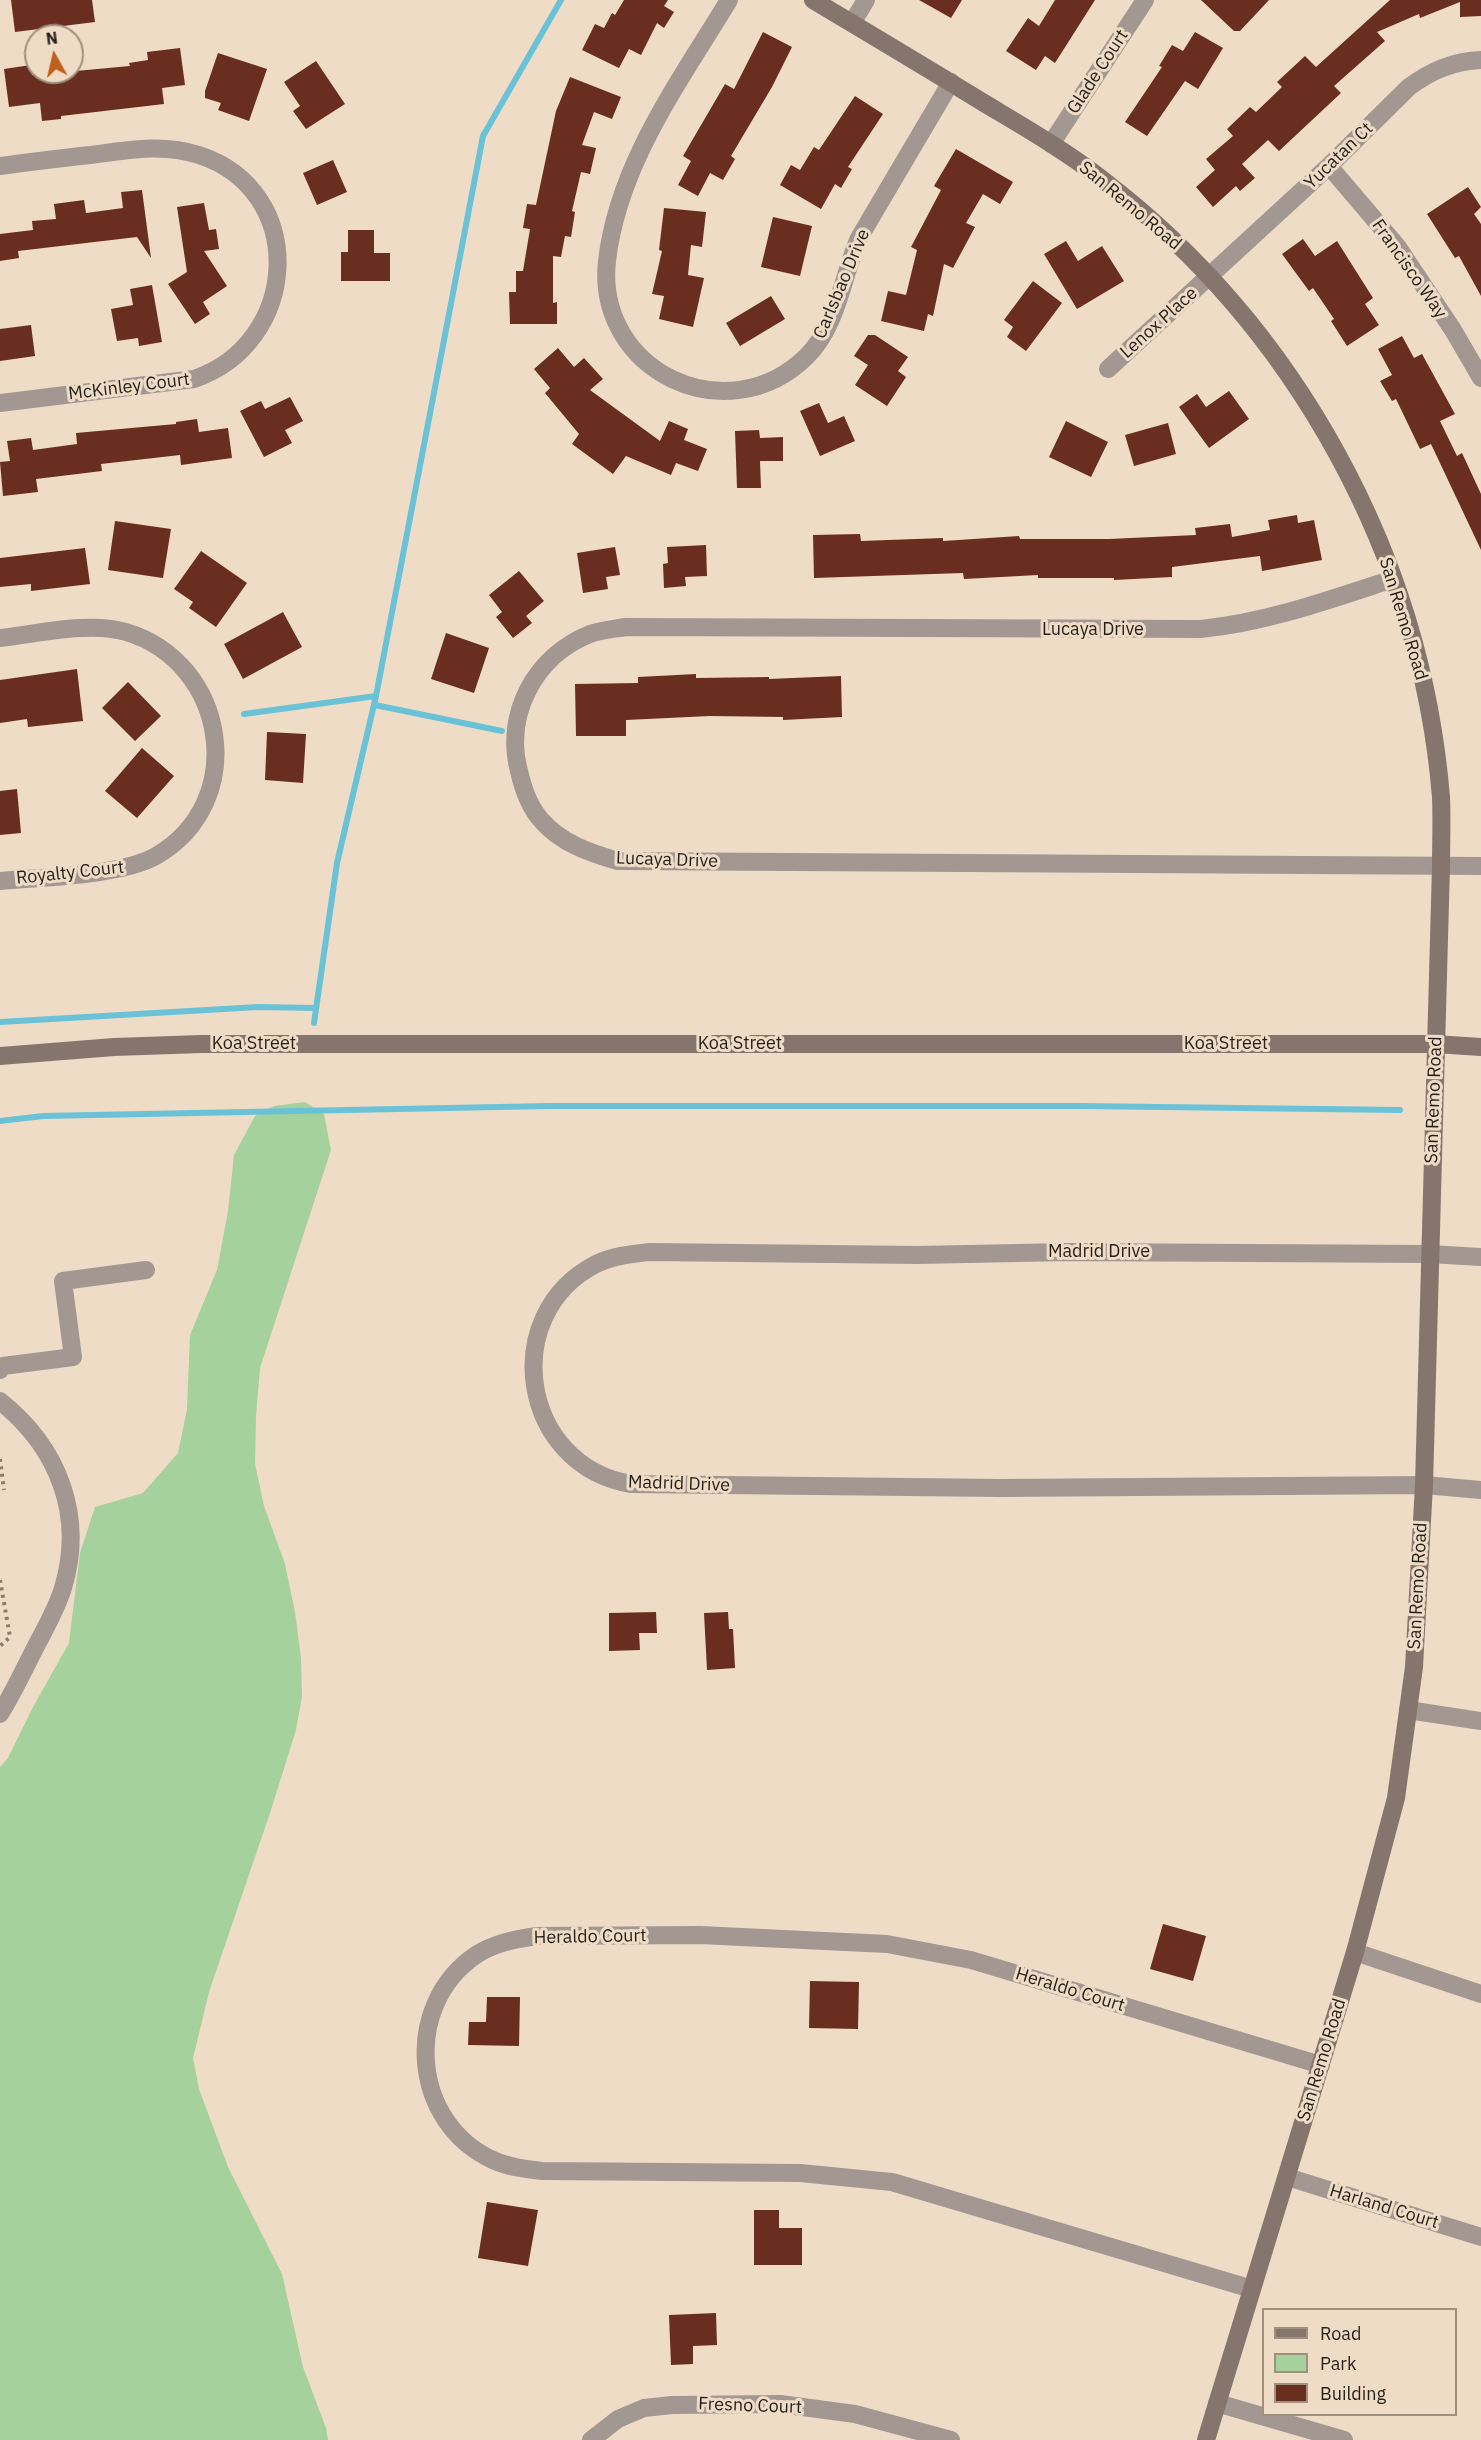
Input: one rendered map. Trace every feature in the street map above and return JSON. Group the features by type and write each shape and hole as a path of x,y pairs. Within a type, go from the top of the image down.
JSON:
{"street":[{"name":"Carlsbao Drive","path":"729,0 658,117 644,145 619,209 607,262 609,301 626,340 639,357 656,371 677,383 699,389 726,392 750,388 770,382 793,369 808,356 830,322 850,257 859,238 951,82"},
{"name":"San Remo Road","path":"813,0 1051,144 1104,181 1138,209 1210,276 1290,376 1331,440 1376,530 1417,656 1431,722 1441,799 1442,866 1435,1044 1424,1485 1414,1667 1396,1798 1355,1952 1206,2440"},
{"path":"852,23 866,0"},
{"name":"Glade Court","path":"1051,144 1145,0"},
{"name":"Yucatan Ct","path":"1210,276 1329,166 1409,87 1423,77 1450,65 1481,60"},
{"name":"McKinley Court","path":"0,166 156,148 199,155 235,175 259,201 274,235 278,268 272,305 256,335 231,360 207,375 194,380 0,404"},
{"name":"Francisco Way","path":"1329,166 1397,246 1481,378"},
{"name":"Lenox Place","path":"1108,369 1210,276"},
{"name":"Lucaya Drive","path":"1393,579 1255,622 1201,629 626,627 592,633 553,659 524,694 514,734 517,763 526,796 541,820 566,841 598,856 618,861 1442,866"},
{"name":"Royalty Court","path":"0,638 96,628 113,628 141,638 173,657 193,678 208,709 216,747 213,775 198,815 170,847 154,857 132,866 0,881"},
{"path":"1442,866 1481,866"},
{"name":"Koa Street","path":"0,1056 114,1047 213,1044 1435,1044 1481,1047"},
{"name":"Madrid Drive","path":"1481,1257 1430,1254 1068,1252 917,1255 661,1252 630,1254 597,1263 576,1277 561,1292 542,1323 534,1363 539,1408 548,1428 559,1444 572,1458 591,1471 619,1482 631,1484 977,1488 1424,1485 1481,1490"},
{"path":"0,1370 3,1366 73,1357 63,1281 146,1270"},
{"path":"0,1401 35,1435 54,1465 66,1498 70,1539 66,1574 59,1598 0,1714"},
{"path":"1408,1710 1481,1721"},
{"name":"Heraldo Court","path":"1252,2289 892,2182 800,2173 542,2171 506,2165 484,2155 464,2141 444,2120 436,2105 426,2074 425,2059 429,2018 442,1992 463,1966 490,1947 521,1938 699,1935 887,1944 971,1960 1321,2065"},
{"path":"1355,1952 1481,1994"},
{"name":"Harland Court","path":"1287,2177 1481,2237"},
{"path":"1217,2403 1344,2440"},
{"name":"Fresno Court","path":"591,2440 618,2419 644,2408 672,2405 780,2404 855,2414 951,2440"}],"path":[{"path":"0,1459 4,1490"},
{"path":"0,1580 10,1637 0,1646"}],"green space":[{"path":"305,1102 324,1114 331,1150 260,1368 255,1464 264,1506 285,1564 295,1612 301,1658 302,1696 296,1730 209,1992 193,2058 199,2089 228,2167 282,2274 303,2367 326,2428 328,2440 0,2440 0,1767 8,1758 33,1707 69,1643 80,1553 95,1507 143,1493 178,1453 187,1409 190,1335 217,1270 228,1211 234,1155 255,1116 274,1106"}],"building":[{"path":"11,0 92,0 95,22 24,24 24,31 15,32"},
{"path":"624,0 668,0 664,6 674,12 664,28 657,23 641,55 629,49 619,68 582,50 595,24 604,28 612,13 615,15"},
{"path":"919,0 962,0 951,18"},
{"path":"1055,0 1095,0 1055,63 1045,56 1036,70 1006,51 1028,18 1039,26"},
{"path":"1201,0 1269,0 1240,31 1234,31"},
{"path":"1390,0 1481,0 1481,16 1460,17 1460,2 1420,18 1419,14 1377,32 1385,41 1334,86 1341,93 1279,151 1268,140 1242,164 1255,178 1240,191 1236,186 1213,207 1196,187 1215,170 1206,159 1233,136 1227,129 1250,107 1256,112 1282,87 1277,82 1305,56 1316,67"},
{"path":"763,32 792,47 772,87 731,156 735,159 723,180 710,173 698,196 678,185 691,161 683,156 725,84 734,89"},
{"path":"1195,32 1223,48 1198,89 1185,81 1147,136 1125,122 1162,67 1159,66 1172,45 1183,51"},
{"path":"180,48 185,85 162,88 164,104 61,116 61,119 42,121 40,103 9,107 4,69 24,66 24,84 84,84 84,70 130,66 129,63 148,60 147,52"},
{"path":"218,53 267,69 249,121 218,110 221,103 205,98 205,91"},
{"path":"316,61 345,104 306,129 293,111 300,106 284,82"},
{"path":"570,77 621,97 612,119 594,112 582,145 596,148 590,174 581,172 572,211 575,212 571,237 565,236 561,257 553,256 553,303 557,302 557,324 510,324 509,292 516,292 516,271 523,271 530,229 523,228 527,204 536,205 556,111"},
{"path":"855,96 883,114 848,167 852,169 841,188 835,184 821,209 780,185 791,165 800,170 814,147 819,150"},
{"path":"956,149 1013,182 1000,204 983,194 966,223 975,227 953,268 944,264 933,316 928,314 924,331 881,321 888,291 906,295 917,250 911,247 941,190 934,186"},
{"path":"333,160 347,192 317,205 303,173"},
{"path":"1468,187 1481,207 1474,214 1481,224 1481,296 1459,256 1455,258 1427,214"},
{"path":"142,190 151,258 137,237 18,251 19,258 0,261 0,234 33,230 32,221 56,219 54,204 84,200 86,213 123,208 121,192"},
{"path":"204,203 209,230 216,229 219,249 204,251 227,286 203,302 210,314 195,324 168,284 187,272 177,207"},
{"path":"664,208 706,212 702,247 691,245 688,275 704,278 693,327 659,319 664,296 652,294 662,251 659,250"},
{"path":"773,217 812,226 800,276 761,267"},
{"path":"348,230 374,230 374,253 390,253 390,281 341,281 341,252 348,252"},
{"path":"1303,239 1315,256 1337,241 1373,298 1365,304 1379,325 1347,346 1331,321 1334,319 1313,288 1309,291 1282,254"},
{"path":"1066,241 1078,261 1102,246 1124,281 1077,309 1044,254"},
{"path":"1033,281 1062,303 1026,351 1007,337 1013,327 1004,320"},
{"path":"152,285 162,342 139,346 138,338 117,341 111,309 133,305 130,289"},
{"path":"771,296 785,319 740,346 726,323"},
{"path":"31,325 35,356 0,361 0,329"},
{"path":"868,335 875,335 908,357 898,371 906,377 887,406 855,385 868,365 854,356"},
{"path":"1402,336 1414,358 1422,354 1455,414 1440,421 1457,456 1462,453 1481,494 1481,550 1431,444 1420,449 1396,399 1392,401 1380,381 1392,375 1378,349"},
{"path":"558,348 574,367 584,358 603,379 590,390 660,441 669,421 688,429 684,440 707,449 698,471 676,463 671,475 626,456 613,474 572,444 579,434 545,393 550,388 534,369"},
{"path":"1229,391 1249,419 1209,448 1179,407 1197,394 1206,407"},
{"path":"290,397 303,421 285,430 292,443 264,457 240,411 261,401 265,409"},
{"path":"819,403 828,423 844,416 855,441 820,456 800,411"},
{"path":"197,419 199,432 228,428 232,458 181,465 180,455 101,464 102,471 36,479 38,492 3,496 0,462 10,461 7,441 31,438 33,450 77,444 76,433 176,424 176,422"},
{"path":"1066,421 1108,442 1091,477 1049,457"},
{"path":"1168,423 1176,454 1134,466 1125,435"},
{"path":"759,430 760,438 783,437 783,461 760,461 761,488 737,488 735,431"},
{"path":"1297,515 1298,523 1314,520 1322,560 1262,571 1260,556 1172,567 1172,577 1114,580 1114,578 1038,578 1038,575 964,579 963,573 814,578 813,535 860,534 861,541 943,538 943,541 1019,536 1020,539 1109,539 1196,535 1195,528 1230,524 1232,537 1270,530 1268,520"},
{"path":"115,521 171,529 163,578 108,570"},
{"path":"706,545 707,576 685,577 686,586 664,588 663,564 668,563 667,547"},
{"path":"615,547 620,575 606,577 608,589 583,593 577,553"},
{"path":"85,548 90,584 31,591 31,584 0,587 0,558"},
{"path":"201,551 247,583 216,627 189,608 193,602 174,589"},
{"path":"519,571 544,601 526,616 532,623 513,638 496,617 502,612 489,595"},
{"path":"283,612 302,647 243,679 224,644"},
{"path":"446,633 489,648 474,693 431,679"},
{"path":"77,669 83,721 28,727 27,719 0,723 0,680"},
{"path":"696,674 696,678 769,677 769,679 841,676 842,717 783,720 783,717 710,716 626,720 626,736 576,736 575,684 638,683 638,677"},
{"path":"128,682 161,716 135,741 102,708"},
{"path":"267,732 306,734 303,783 265,780"},
{"path":"142,748 174,776 137,818 105,791"},
{"path":"17,789 21,833 0,835 0,791"},
{"path":"656,1612 657,1633 639,1633 640,1650 609,1651 609,1613"},
{"path":"728,1612 729,1629 733,1629 735,1668 707,1670 704,1613"},
{"path":"1163,1924 1206,1936 1193,1981 1150,1969"},
{"path":"810,1981 859,1982 858,2029 809,2028"},
{"path":"487,1997 520,1997 519,2046 468,2045 469,2022 486,2022"},
{"path":"487,2202 538,2210 528,2266 478,2258"},
{"path":"754,2210 779,2210 779,2228 802,2228 802,2265 754,2265"},
{"path":"716,2313 717,2345 693,2346 693,2364 671,2365 669,2315"}],"waterway":[{"path":"314,1023 337,863 376,696 483,136 561,0"},
{"path":"244,714 376,696"},
{"path":"375,705 502,731"},
{"path":"0,1022 258,1007 315,1008"},
{"path":"0,1121 43,1116 549,1106 1081,1106 1400,1110"}]}
